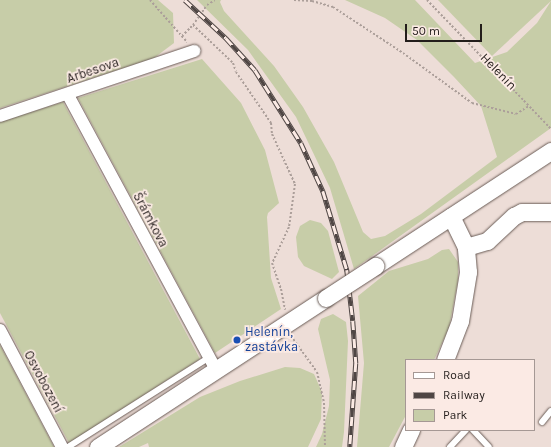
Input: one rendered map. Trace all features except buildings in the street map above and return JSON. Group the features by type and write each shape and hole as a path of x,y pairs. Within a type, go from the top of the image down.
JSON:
{"main road":[{"path":"98,447 212,364 287,323 551,152"},
{"path":"466,247 486,241 514,216 522,212 551,212"},
{"path":"445,359 460,321 468,272 466,247 450,216"},
{"path":"403,447 411,431"}],"street":[{"name":"Arbesova","path":"0,116 68,95 194,51"},
{"name":"Šrámkova","path":"68,95 212,364"},
{"name":"Osvobození","path":"0,330 62,447"}],"lane":[{"path":"68,447 212,364"},
{"path":"542,422 551,411"},
{"path":"450,447 465,431"},
{"path":"474,431 489,447"}],"path":[{"path":"150,0 194,51"},
{"path":"182,36 193,25 207,5 215,0"},
{"path":"294,0 312,1 333,8 403,53 472,103 516,114 530,106"},
{"name":"Helenín","path":"427,0 551,129"},
{"path":"193,25 233,63 236,72 271,123 272,134 295,184 289,227 272,263 281,288 287,323 292,340 317,372 324,403 325,447"}],"green space":[{"path":"0,0 158,0 173,13 174,43 154,58 0,108"},
{"path":"197,0 221,0 220,2 224,11 274,66 303,107 334,162 363,232 371,239 385,236 421,214 497,157 481,106 454,77 417,40 385,18 345,0 415,0 475,63 507,52 537,23 551,1 551,128 354,269 330,188 296,117 248,50"},
{"path":"438,0 551,0 551,1 492,56"},
{"path":"202,59 241,103 265,150 279,203 268,213 267,217 271,278 281,309 215,353 78,98"},
{"path":"63,102 200,359 69,443 0,313 0,122"},
{"path":"310,220 321,223 328,231 339,272 332,279 304,266 298,257 296,237 300,226"},
{"path":"449,249 458,262 458,280 449,328 434,359 405,359 405,417 389,447 357,447 364,363 358,296 389,271 428,259 442,250"},
{"path":"333,314 346,322 348,341 344,432 342,447 316,447 322,434 329,406 330,380 318,329 321,319"},
{"path":"0,345 54,447 0,447"},
{"path":"285,367 300,368 314,374 322,392 321,419 308,447 149,447 148,443 139,447 119,447 200,397 240,381"}],"railway":[{"path":"185,0 226,38 255,70 301,143 323,191 347,270 353,321 356,363 350,447"}],"place":[{"name":"Helenín, zastávka","path":"237,340"}]}
